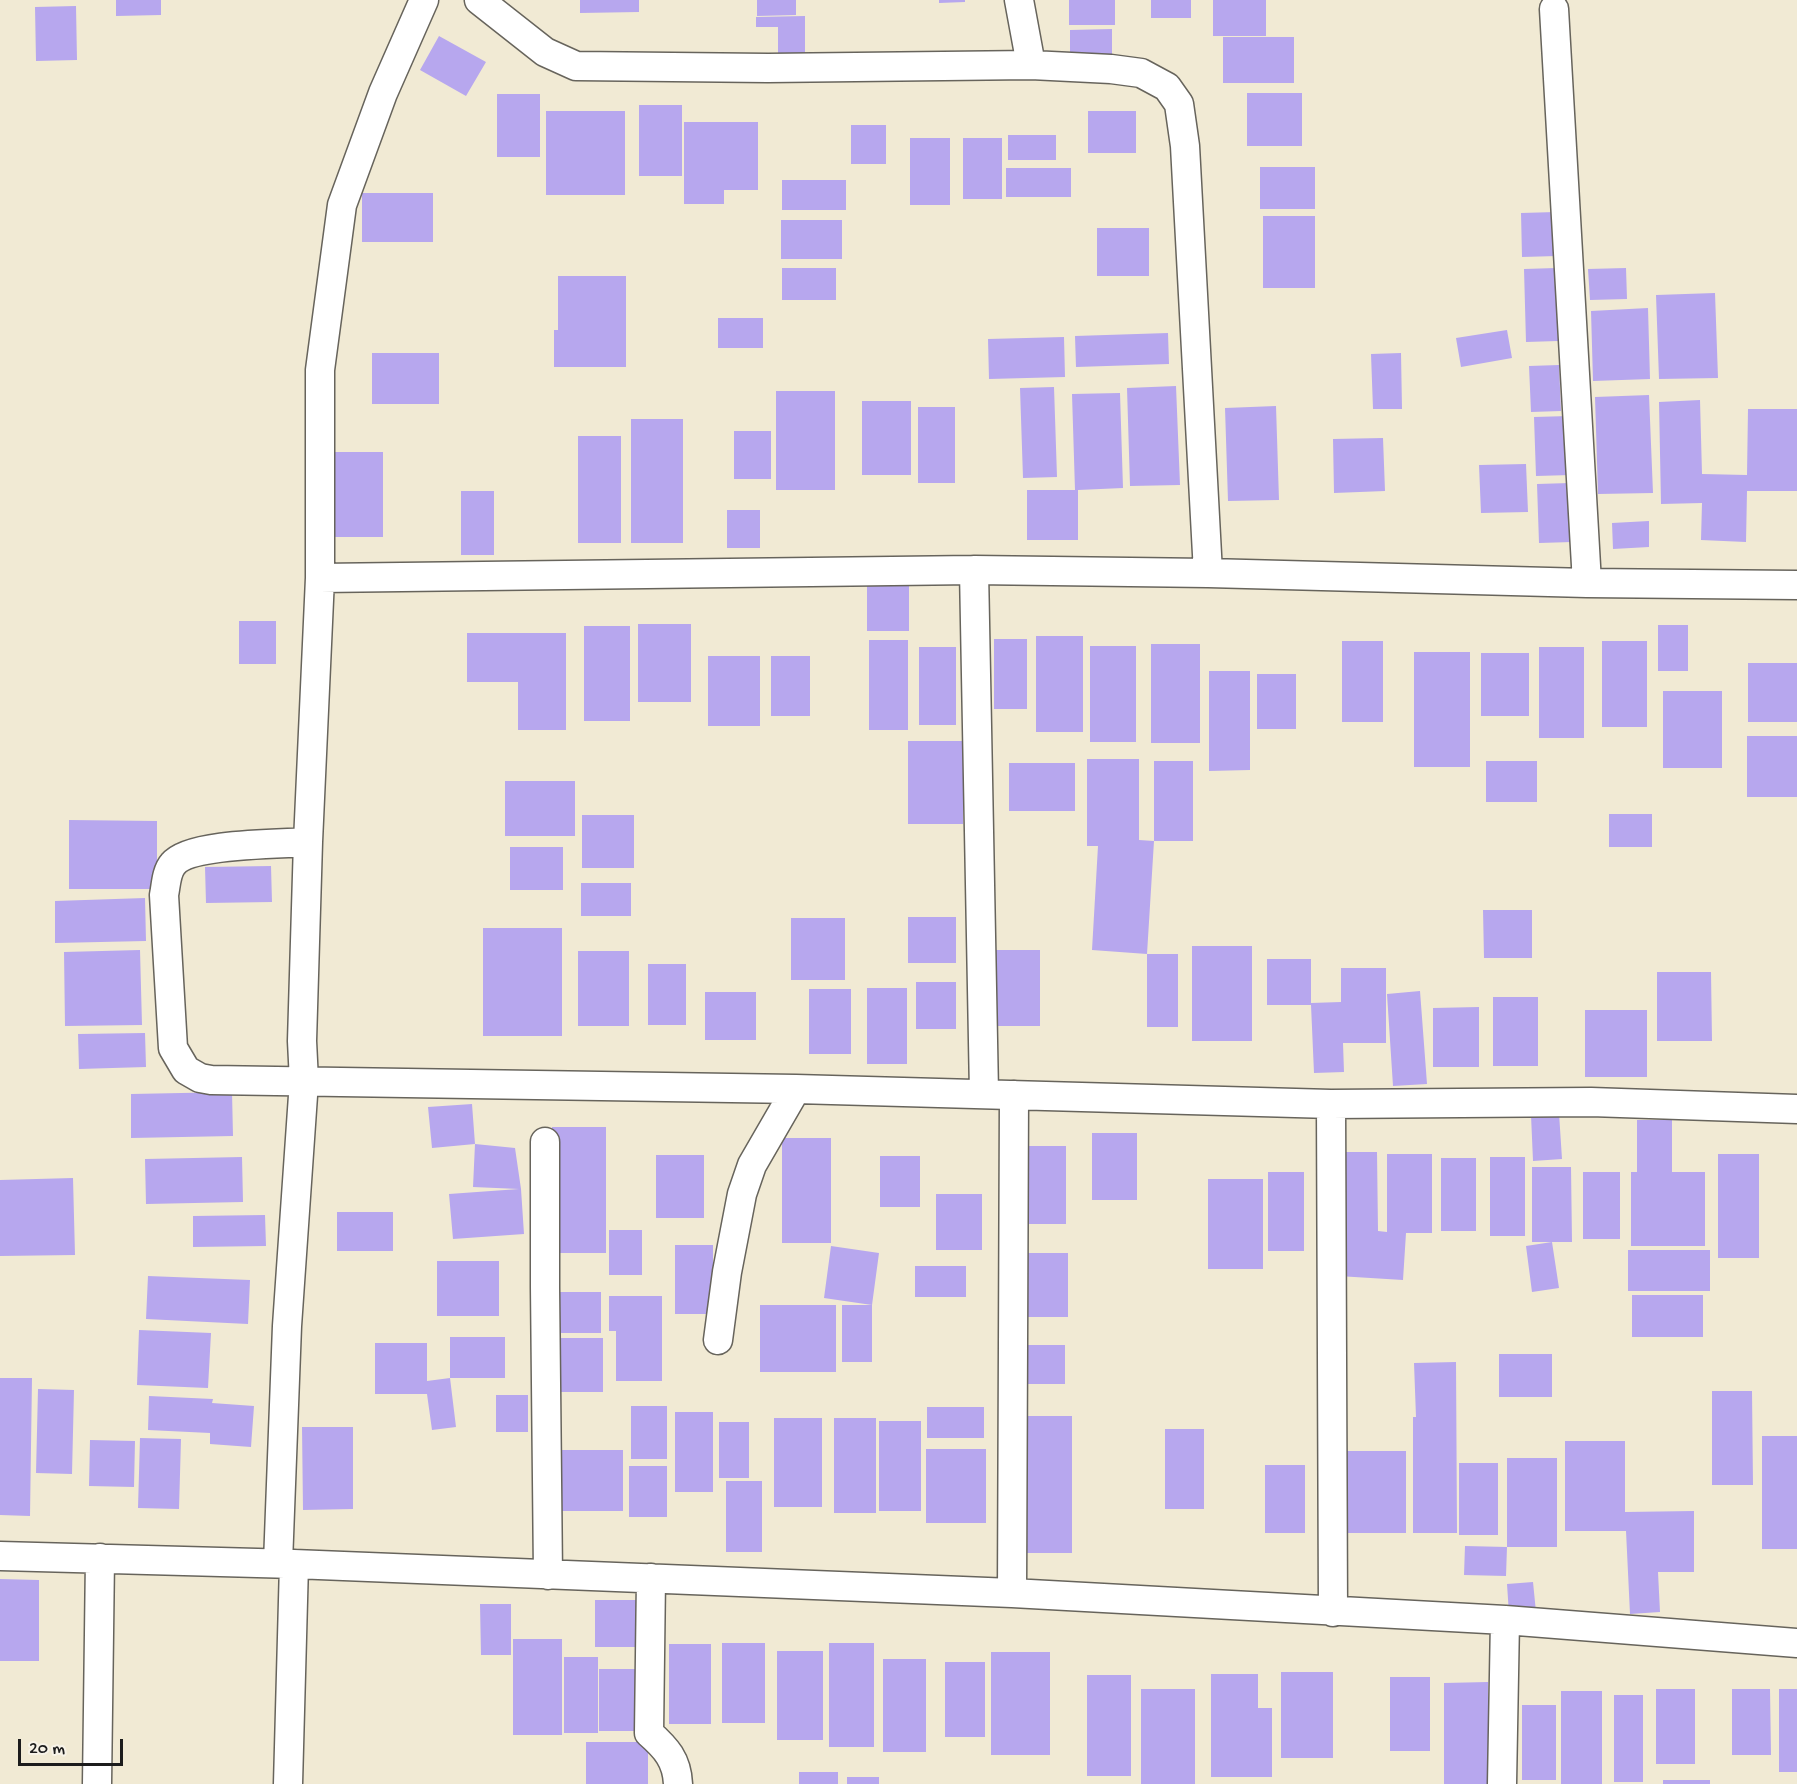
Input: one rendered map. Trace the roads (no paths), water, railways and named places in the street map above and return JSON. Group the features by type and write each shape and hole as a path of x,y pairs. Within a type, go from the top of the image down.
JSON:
{"street":[{"path":"288,1784 287,1326 304,1081 302,1041 308,842 320,578 320,370 342,205 383,93 424,0"},
{"path":"479,0 545,52 576,66 768,68 1031,65 1111,69 1141,73 1167,87 1179,104 1185,146 1208,573"},
{"path":"1019,0 1031,65"},
{"path":"1554,9 1587,583"},
{"path":"320,578 974,570 1208,573 1587,583 1797,585"},
{"path":"974,570 984,1093"},
{"path":"308,842 221,846 184,857 173,863 168,873 164,895 172,1048 186,1070 200,1078 984,1093 1331,1104 1591,1102 1797,1109"},
{"path":"718,1340 727,1272 742,1194 752,1166 796,1089"},
{"path":"1011,1593 1014,1095"},
{"path":"1331,1104 1333,1612"},
{"path":"545,1142 548,1575"},
{"path":"0,1556 286,1563 1011,1593 1506,1620 1797,1643"},
{"path":"97,1784 100,1558"},
{"path":"651,1578 649,1733 670,1752 678,1774 678,1784"},
{"path":"1502,1784 1506,1620"}]}
